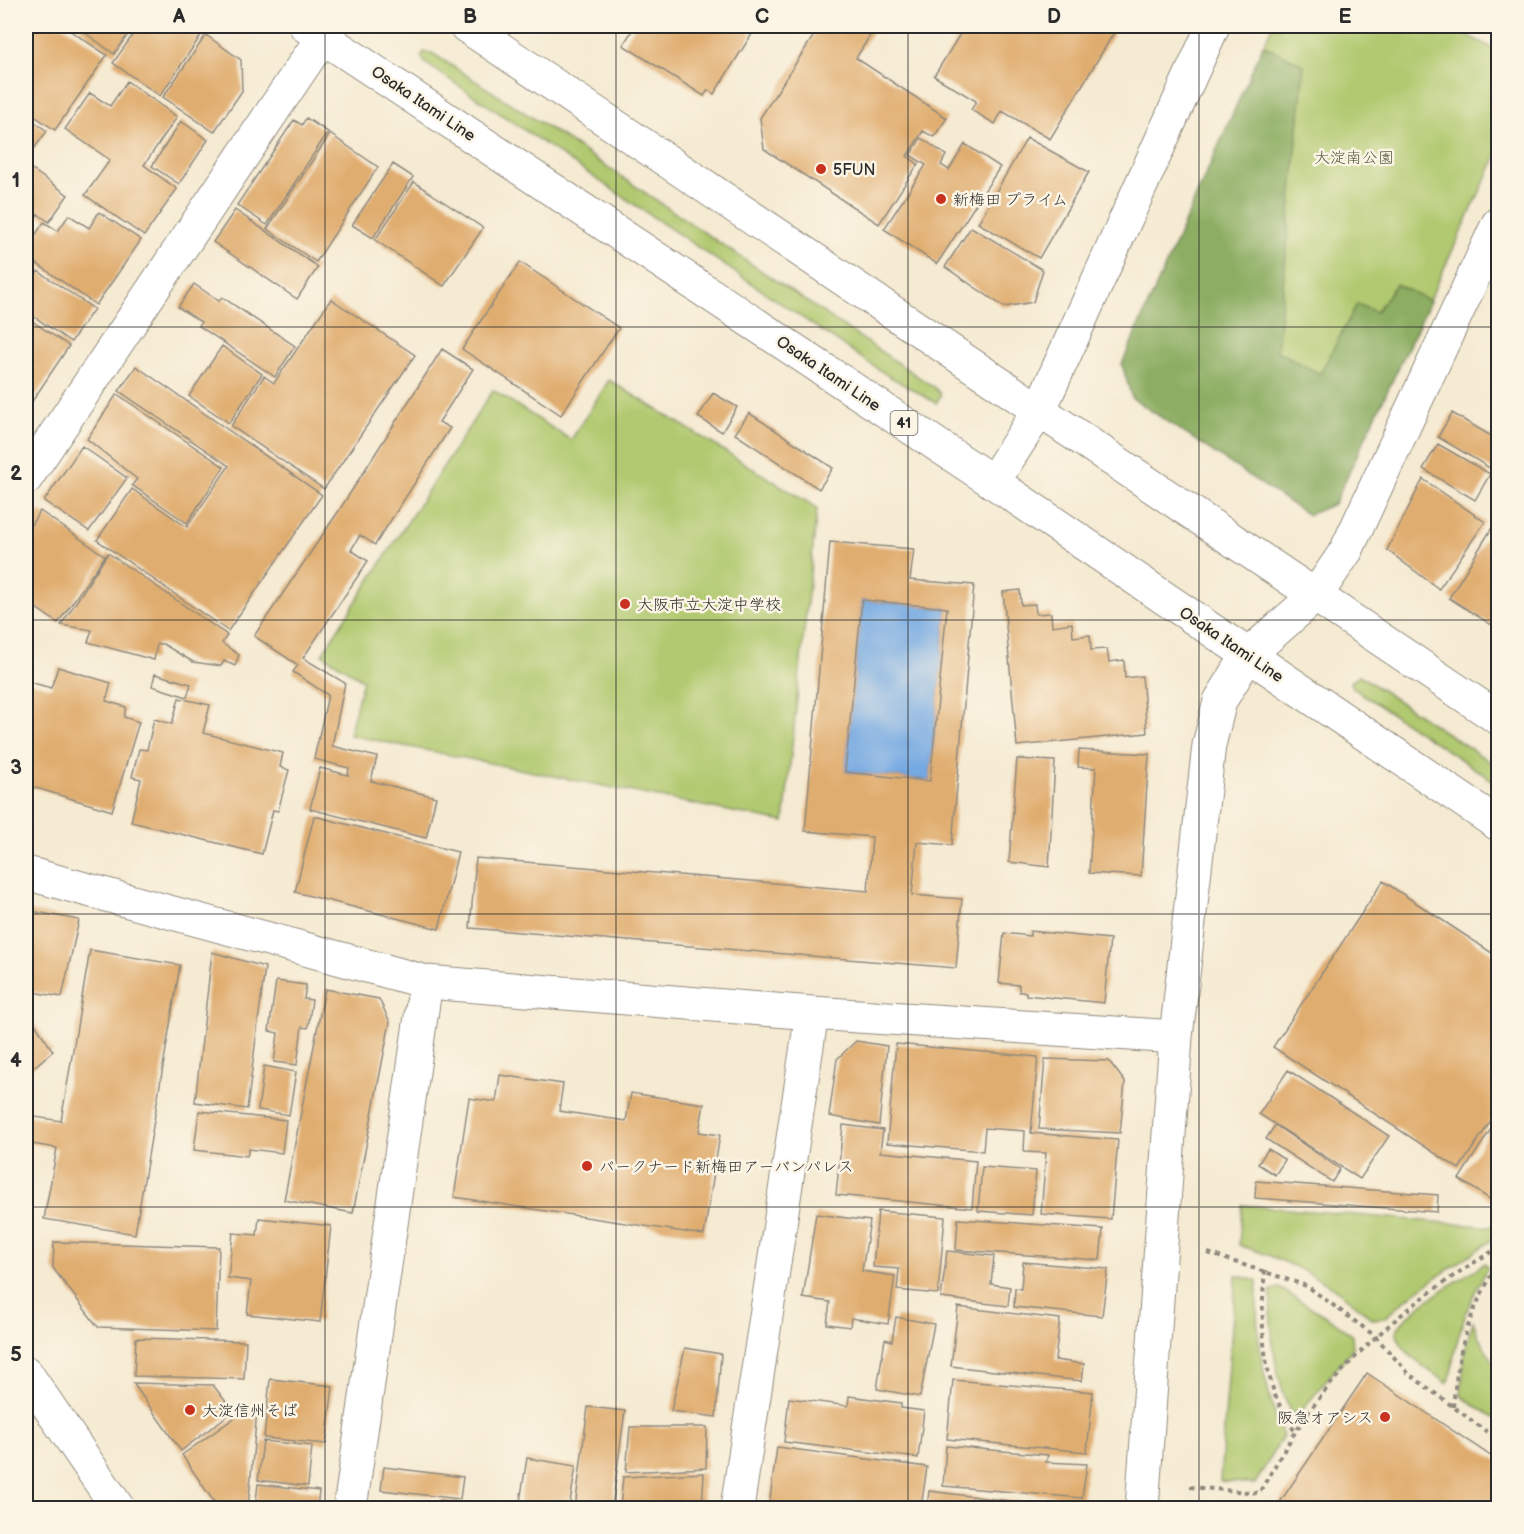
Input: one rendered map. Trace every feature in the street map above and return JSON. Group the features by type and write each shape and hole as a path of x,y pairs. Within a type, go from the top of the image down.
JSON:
{"street":[{"path":"466,26 1498,718"},
{"path":"993,482 1040,410 1213,26"},
{"path":"26,478 317,28"},
{"name":"Osaka Itami Line","path":"317,28 1498,824"},
{"path":"1142,1509 1176,1037 1209,745 1220,701 1248,655 1316,596 1346,551 1498,224"},
{"path":"26,873 426,982 812,1013 1176,1037"},
{"path":"350,1509 426,982"},
{"path":"736,1509 812,1013"},
{"path":"26,1373 118,1509"}],"path":[{"path":"1190,1487 1259,1493 1295,1432 1329,1387 1375,1336 1420,1298 1498,1248"},
{"path":"1208,1253 1265,1270 1307,1286 1375,1336 1409,1374 1498,1440"},
{"path":"1453,1408 1460,1346 1473,1306 1498,1263"},
{"path":"1265,1270 1262,1311 1266,1353 1275,1396 1295,1432"}],"green space":[{"name":"大淀南公園","path":"1272,26 1450,26 1498,51 1498,153 1334,504 1308,515 1132,398 1122,364"},
{"path":"1263,45 1304,65 1277,351 1320,374 1357,304 1376,312 1396,284 1430,301 1334,504 1308,515 1132,398 1122,364"},
{"path":"424,52 432,53 561,136 935,388 941,395 936,403 887,375 425,63 421,56"},
{"path":"609,380 817,508 784,822 349,735 363,680 322,654 493,390 571,440"},
{"path":"1359,675 1498,767 1498,784 1353,688 1351,682"},
{"path":"1242,1205 1492,1227 1498,1217 1498,1236 1415,1292 1384,1318 1372,1319 1342,1294 1310,1274 1276,1258 1239,1245"},
{"path":"1485,1263 1488,1267 1463,1321 1450,1379 1447,1383 1409,1354 1396,1331 1403,1321 1424,1303"},
{"path":"1236,1275 1257,1281 1257,1321 1265,1379 1283,1436 1255,1484 1220,1481"},
{"path":"1279,1288 1334,1321 1352,1336 1353,1348 1299,1414 1290,1412 1280,1383 1274,1352 1271,1290"},
{"path":"1473,1321 1479,1338 1498,1369 1498,1420 1461,1396 1465,1349"}],"water":[{"path":"862,600 947,608 930,781 845,772"}],"building":[{"path":"26,26 63,26 107,55 55,130 26,110"},
{"path":"81,26 134,26 114,54 79,28"},
{"path":"139,26 190,26 202,34 160,96 113,63"},
{"path":"635,26 739,26 752,34 714,94 708,90 704,96 623,45"},
{"path":"820,26 869,26 874,29 856,58 947,118 934,137 923,131 907,156 918,164 879,224 764,149 760,118"},
{"path":"965,26 1118,26 1050,139 1002,111 995,124 971,110 976,101 934,76"},
{"path":"206,35 241,60 242,91 214,132 163,97"},
{"path":"127,81 177,117 144,165 177,189 144,236 85,195 110,160 65,129 90,93 110,106"},
{"path":"26,116 47,131 28,157 26,155"},
{"path":"306,118 328,132 267,225 237,205 294,120 302,125"},
{"path":"181,121 208,140 179,184 152,166"},
{"path":"330,134 378,167 316,262 267,229"},
{"name":"新梅田 プライム","path":"921,138 946,155 941,165 949,170 965,144 1000,167 937,264 884,229 926,165 910,155"},
{"path":"1027,138 1089,172 1039,258 978,223"},
{"path":"393,164 413,177 373,238 352,225"},
{"path":"30,168 68,195 49,222 38,214 26,232 26,175"},
{"path":"414,182 483,228 444,286 375,240"},
{"path":"235,210 318,267 297,299 213,242"},
{"path":"99,212 141,240 96,305 26,256 26,249 44,222 58,231 69,215 89,228"},
{"path":"971,227 1043,270 1033,302 1004,307 945,267"},
{"path":"520,262 619,328 561,415 462,349"},
{"path":"38,271 94,309 71,342 26,311 26,290"},
{"path":"194,284 219,301 222,297 295,346 275,377 199,326 201,322 178,307"},
{"path":"331,299 415,355 324,489 231,426 264,376 274,383"},
{"path":"26,317 69,346 31,403 26,400"},
{"path":"222,346 262,374 229,423 189,396"},
{"path":"442,349 473,369 439,422 450,428 375,545 360,535 351,550 368,561 303,658 345,683 332,746 377,757 371,781 436,797 426,838 310,809 320,768 348,775 349,768 314,759 328,695 293,672 298,665 254,636 340,509"},
{"path":"136,366 322,495 228,631 97,540 132,489 187,527 229,466 119,391"},
{"path":"713,393 737,407 722,432 698,417"},
{"path":"117,394 224,467 187,523 132,485 137,479 87,439"},
{"path":"749,413 833,468 819,489 735,434"},
{"path":"1452,413 1498,440 1498,473 1438,437"},
{"path":"1438,444 1490,474 1475,500 1423,469"},
{"path":"82,446 127,478 89,531 44,501"},
{"path":"1423,479 1485,522 1439,589 1387,550"},
{"path":"40,511 105,556 58,623 26,601 26,532"},
{"path":"1498,518 1498,629 1449,598"},
{"path":"830,542 914,549 910,580 974,585 952,845 917,842 912,895 962,899 956,968 470,928 476,858 868,891 872,837 805,831","holes":["862,600 947,608 930,781 845,772"]},
{"path":"108,553 227,635 222,643 239,655 235,666 224,661 221,666 193,662 163,644 157,644 154,660 88,642 92,630 61,625"},
{"path":"1020,590 1021,605 1035,604 1036,614 1051,613 1052,626 1072,623 1073,637 1090,635 1091,650 1107,649 1109,662 1124,660 1125,678 1142,676 1147,733 1017,746 1003,592"},
{"path":"58,667 111,683 106,701 126,707 124,717 139,722 112,811 26,785 26,681 51,688"},
{"path":"155,674 191,684 187,697 152,686"},
{"path":"179,698 210,705 203,733 283,753 280,767 289,770 278,811 273,810 262,854 131,822 141,779 132,777 139,749 147,750 154,719 172,724"},
{"path":"1079,750 1149,754 1141,876 1089,873 1096,768 1078,767"},
{"path":"1017,759 1055,761 1049,867 1009,862"},
{"path":"314,816 458,852 439,929 295,892"},
{"path":"1383,881 1498,957 1498,1110 1459,1169 1273,1047"},
{"path":"26,910 79,920 62,997 26,991"},
{"path":"1030,931 1110,939 1104,1003 1026,995 1026,992 1019,992 1019,985 999,983 1004,933 1030,936"},
{"path":"90,950 180,965 135,1234 44,1219 57,1148 26,1143 29,1116 61,1121"},
{"path":"212,952 265,967 247,1109 195,1102"},
{"path":"276,981 306,985 304,999 312,1000 308,1028 302,1027 297,1065 274,1062 278,1033 269,1031"},
{"path":"325,989 379,999 390,1022 353,1213 284,1200"},
{"path":"35,1024 53,1051 29,1071 26,1066 26,1031"},
{"path":"856,1041 887,1046 879,1125 829,1116 837,1059"},
{"path":"896,1044 1038,1057 1031,1133 1118,1140 1111,1219 1041,1214 1046,1153 1024,1152 1025,1131 985,1128 983,1151 887,1143"},
{"path":"1045,1059 1109,1061 1125,1082 1120,1133 1039,1129"},
{"path":"264,1066 296,1072 289,1115 258,1110"},
{"path":"1288,1070 1389,1136 1360,1179 1259,1114"},
{"name":"パークナード新梅田アーバンパレス","path":"500,1075 563,1084 559,1111 626,1121 631,1093 704,1104 699,1132 720,1135 704,1235 454,1197 469,1098 496,1102"},
{"path":"199,1111 286,1120 282,1153 249,1149 247,1156 194,1150"},
{"path":"1498,1118 1498,1194 1494,1202 1459,1179"},
{"path":"843,1125 883,1130 880,1152 976,1161 972,1208 836,1195"},
{"path":"1275,1125 1340,1169 1332,1182 1266,1139"},
{"path":"1268,1149 1285,1160 1275,1175 1258,1164"},
{"path":"982,1167 1036,1171 1032,1215 978,1211"},
{"path":"1256,1181 1438,1195 1437,1212 1255,1198"},
{"path":"878,1211 945,1217 938,1294 897,1290 899,1269 873,1267"},
{"path":"816,1214 870,1221 862,1271 895,1276 888,1324 851,1318 850,1327 827,1324 830,1302 803,1298"},
{"path":"259,1218 331,1226 320,1322 247,1314 251,1281 228,1278 233,1233 257,1235"},
{"path":"958,1219 1103,1229 1100,1260 956,1250"},
{"path":"54,1242 219,1247 216,1331 98,1327 53,1268"},
{"path":"947,1251 994,1256 991,1284 1010,1287 1008,1306 941,1298"},
{"path":"1023,1262 1108,1269 1102,1316 1014,1307 1015,1288 1021,1289"},
{"path":"958,1307 1060,1319 1055,1360 1084,1364 1082,1381 951,1366"},
{"path":"896,1317 934,1324 920,1397 877,1389 885,1339 892,1341"},
{"path":"136,1338 246,1341 244,1379 134,1376"},
{"path":"685,1348 721,1354 716,1417 671,1411"},
{"name":"阪急オアシス","path":"1367,1373 1498,1461 1498,1508 1276,1508"},
{"path":"270,1379 333,1386 326,1444 264,1438"},
{"path":"953,1380 1093,1392 1087,1452 947,1439"},
{"path":"133,1383 213,1385 233,1411 181,1451"},
{"path":"849,1396 901,1403 901,1408 924,1411 918,1458 784,1442 789,1398 848,1406"},
{"path":"588,1407 625,1411 612,1508 575,1508"},
{"path":"247,1409 257,1411 248,1508 218,1508 182,1455"},
{"path":"630,1427 707,1427 706,1468 626,1472"},
{"path":"263,1441 312,1446 308,1486 258,1480"},
{"path":"946,1446 1048,1455 1046,1462 1087,1464 1082,1498 943,1486"},
{"path":"777,1447 927,1467 921,1508 769,1506"},
{"path":"527,1458 576,1466 569,1508 519,1508"},
{"path":"384,1467 463,1477 460,1499 381,1490"},
{"path":"704,1473 702,1508 620,1508 623,1477"},
{"path":"258,1484 319,1491 317,1508 255,1508"},
{"path":"929,1491 1035,1504 1034,1508 927,1508"},
{"path":"440,1500 491,1506 491,1508 439,1508"}],"place":[{"name":"5FUN","path":"821,169"},
{"name":"新梅田 プライム","path":"941,199"},
{"name":"大阪市立大淀中学校","path":"625,604"},
{"name":"パークナード新梅田アーバンパレス","path":"587,1166"},
{"name":"大淀信州そば","path":"190,1410"},
{"name":"阪急オアシス","path":"1385,1417"}]}
